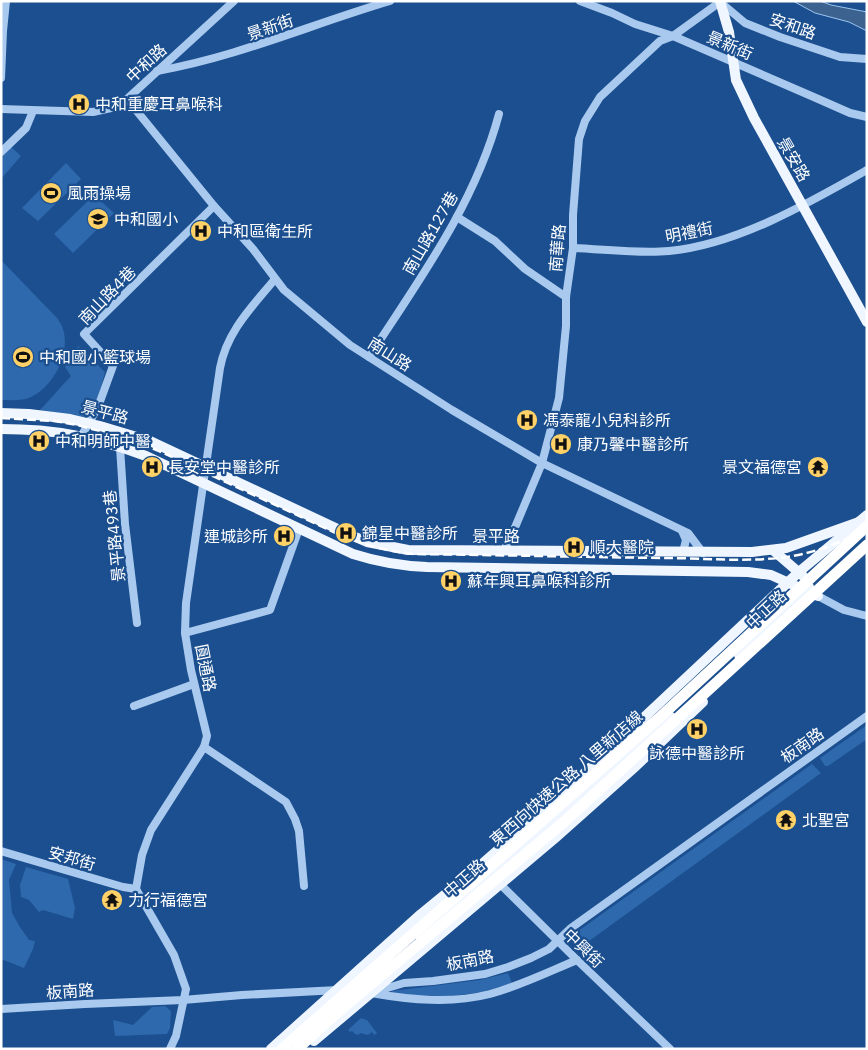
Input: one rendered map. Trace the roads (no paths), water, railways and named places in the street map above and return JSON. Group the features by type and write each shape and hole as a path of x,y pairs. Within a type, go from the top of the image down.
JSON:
{"highway":[{"name":"東西向快速公路 八里新店線","path":"282,1049 659,718 864,521"},
{"name":"東西向快速公路 八里新店線","path":"297,1049 346,1005 564,822 867,546"}],"main road":[{"name":"景安路","path":"719,2 729,32 736,80 754,118 867,322"},
{"name":"景平路","path":"1,413 29,414 88,423 150,441 367,542 422,551 774,551 800,571 809,588 818,596"},
{"name":"景平路","path":"1,429 54,431 80,439 120,447 146,456 353,554 384,562 405,566 748,572 771,575 809,588"},
{"path":"789,582 836,541 864,521"},
{"path":"774,551 864,521"},
{"name":"中正路","path":"809,588 836,541"},
{"path":"818,596 867,550"},
{"name":"中正路","path":"289,1049 677,712 809,588 849,567"},
{"name":"中正路","path":"270,1049 421,914 482,864 574,783 789,582"},
{"name":"中正路","path":"305,1049 636,766 818,596"}],"street":[{"path":"1,78 2,31 6,1"},
{"name":"中和路","path":"1,109 93,112 111,108 127,99 234,1"},
{"name":"景新街","path":"157,71 192,65 258,46 390,1"},
{"name":"景新街","path":"580,1 635,24 673,36 850,113 867,117"},
{"name":"南華路","path":"504,550 542,463 559,398 566,326 566,296 573,248 573,214 579,139 585,121 600,97 660,41 673,36 719,2"},
{"name":"安和路","path":"719,2 745,23 780,37 840,57 867,59"},
{"name":"南山路","path":"127,99 214,206 253,249 275,280 298,302 350,345 452,410 542,463 688,533 703,552"},
{"path":"1,152 26,128 33,111"},
{"name":"南山路127巷","path":"369,357 457,217 492,142 499,114"},
{"name":"明禮街","path":"573,248 654,252 694,247 734,236 803,205 867,170"},
{"name":"南山路4巷","path":"80,439 98,406 113,366 84,334 214,206"},
{"path":"457,217 495,241 525,269 566,296"},
{"name":"圓通路","path":"204,747 207,736 194,684 185,633 186,603 206,467 224,351 246,314 275,280"},
{"name":"景平路493巷","path":"120,447 125,524 137,623"},
{"path":"185,633 270,610 299,528"},
{"path":"681,530 686,539 683,552"},
{"path":"818,596 844,610 867,616"},
{"path":"134,706 194,684"},
{"name":"板南路","path":"1,1009 336,990 370,993 404,983 485,974 531,958 549,949 557,940 611,899 867,716"},
{"path":"170,1049 176,1036 186,989 174,955 136,889 142,855 151,830 204,747 286,802 295,819 298,831 304,886"},
{"name":"安邦街","path":"1,851 123,887 136,889"},
{"name":"中興街","path":"482,864 577,960 670,1049"},
{"path":"370,993 430,1000 459,999 490,994 516,986 577,960"}],"railway":[{"path":"1,418 55,421 126,438 159,451 340,535 376,547 413,554 761,559 793,556 822,549 850,537 867,527"}],"place":[{"name":"中和重慶耳鼻喉科","path":"79,104"},
{"name":"風雨操場","path":"51,193"},
{"name":"中和國小","path":"98,219"},
{"name":"中和區衛生所","path":"201,231"},
{"name":"中和國小籃球場","path":"23,357"},
{"name":"馮泰龍小兒科診所","path":"527,420"},
{"name":"中和明師中醫","path":"39,441"},
{"name":"康乃馨中醫診所","path":"561,444"},
{"name":"長安堂中醫診所","path":"152,467"},
{"name":"景文福德宮","path":"818,467"},
{"name":"錦星中醫診所","path":"346,533"},
{"name":"連城診所","path":"284,536"},
{"name":"順大醫院","path":"574,547"},
{"name":"蘇年興耳鼻喉科診所","path":"451,581"},
{"name":"詠德中醫診所","path":"697,729"},
{"name":"北聖宮","path":"786,820"},
{"name":"力行福德宮","path":"112,900"}]}
